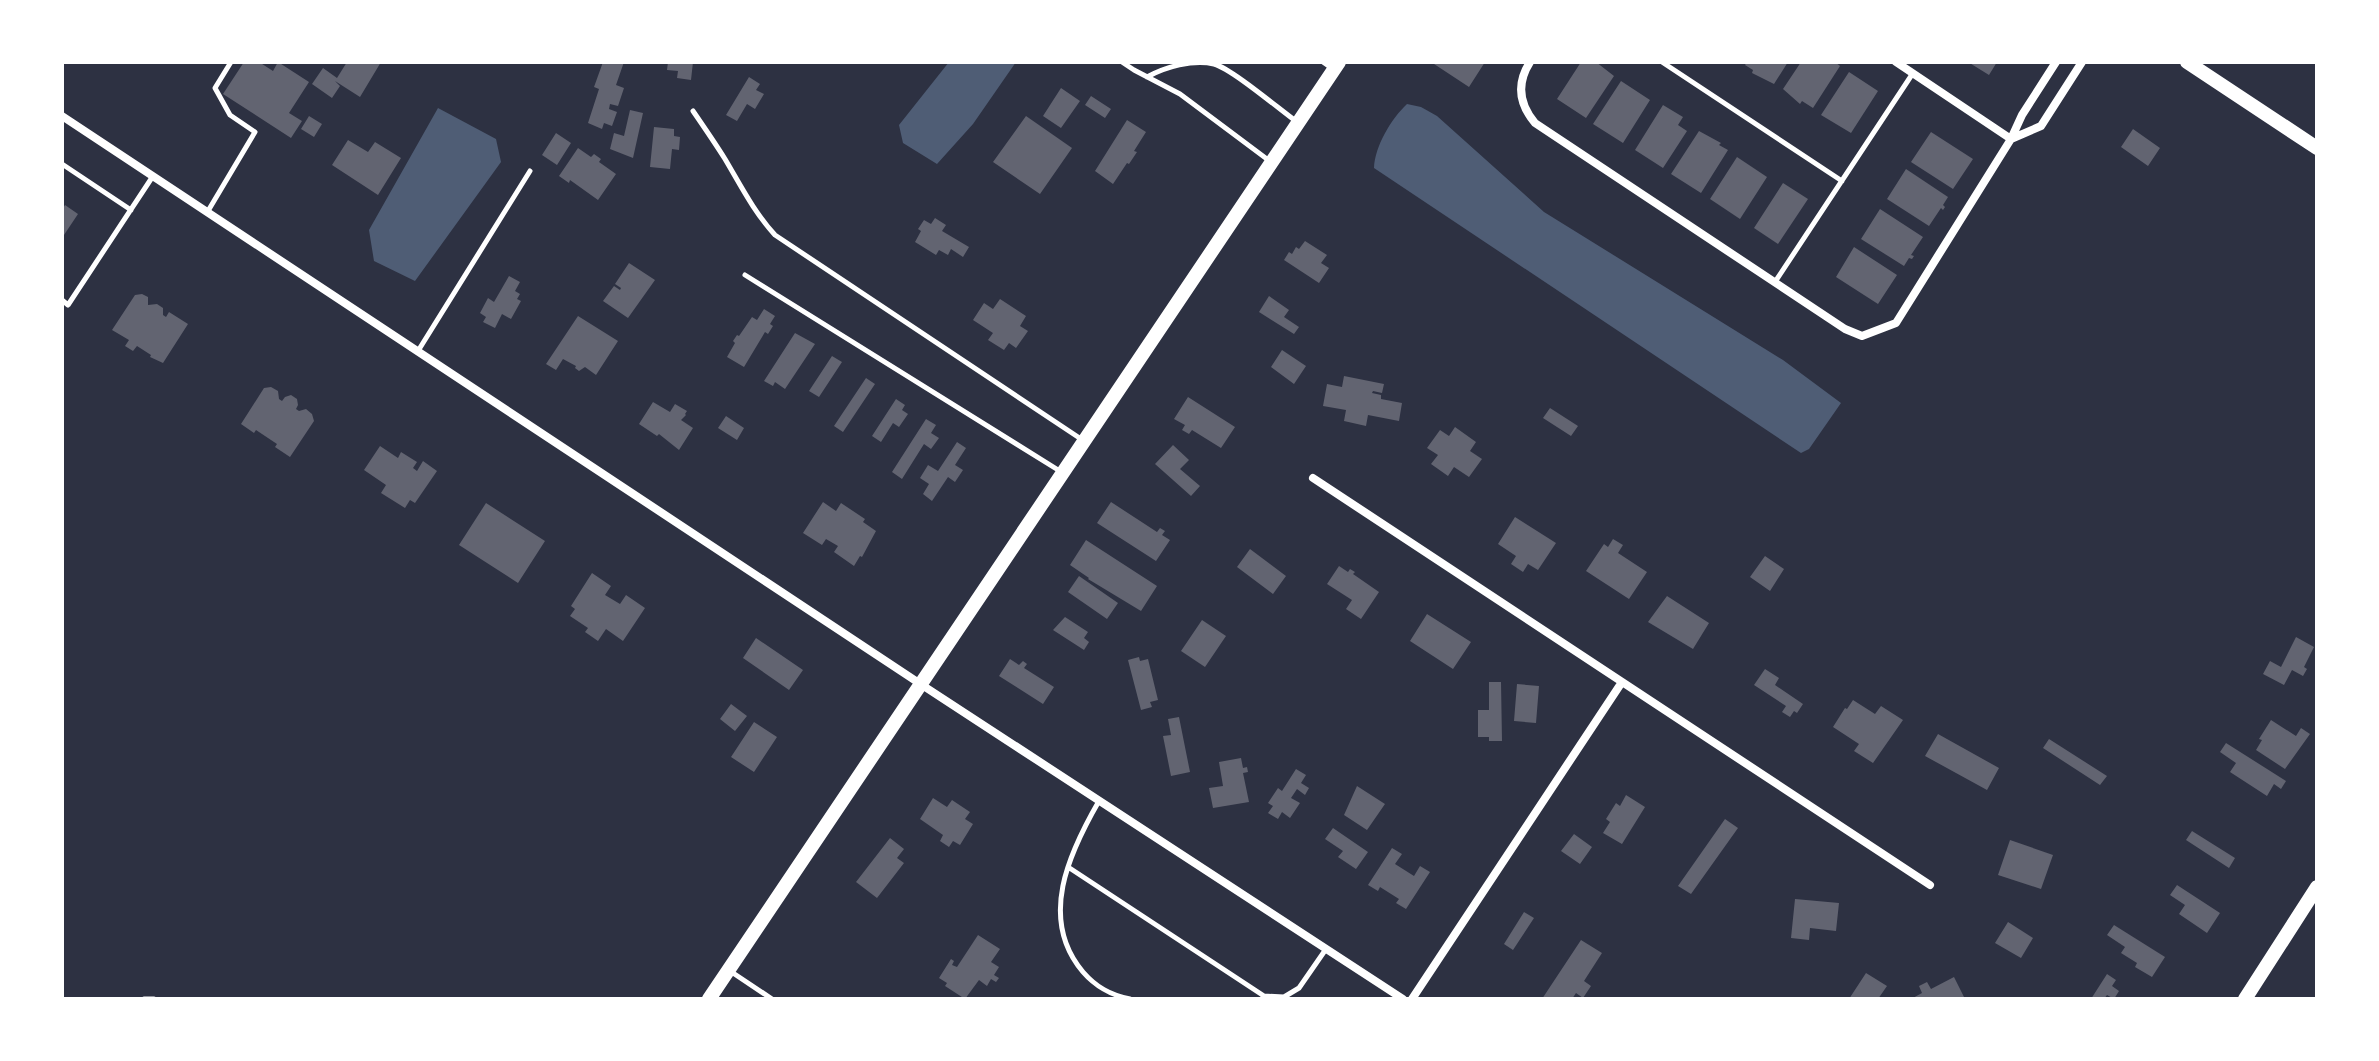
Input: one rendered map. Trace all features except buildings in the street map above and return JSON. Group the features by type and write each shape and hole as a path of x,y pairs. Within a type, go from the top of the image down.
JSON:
{"street":[{"path":"1530,62 1523,72 1519,92 1525,112 1535,123 1845,329 1862,336 1896,323 2056,62"},
{"path":"1896,62 2011,139"},
{"path":"2011,139 2041,126 2082,62"},
{"path":"2187,62 2317,148"},
{"path":"709,999 1298,123 1332,64"},
{"path":"62,116 1403,999"},
{"path":"1313,478 1930,885"},
{"path":"1412,999 1622,682"},
{"path":"2245,999 2317,887"}],"lane":[{"path":"207,212 255,132 230,115 215,88 231,62"},
{"path":"1122,62 1192,102 1271,162"},
{"path":"1662,62 1842,181"},
{"path":"1147,77 1161,69 1194,63 1215,64 1298,123"},
{"path":"1775,282 1913,73"},
{"path":"693,111 748,201 775,235 1085,442"},
{"path":"62,164 131,210"},
{"path":"418,352 530,171"},
{"path":"62,300 68,305 153,176"},
{"path":"745,275 1063,473"},
{"path":"1099,801 1081,832 1062,884 1060,919 1071,957 1098,986 1130,999"},
{"path":"1068,867 1263,997 1284,997 1299,988 1326,949"},
{"path":"729,970 772,999"},
{"path":"144,999 154,999"}],"water":[{"path":"949,62 1016,62 973,124 937,164 903,143 899,125"},
{"path":"1407,104 1421,107 1437,116 1544,212 1783,360 1841,403 1809,449 1801,453 1374,168 1385,133"},
{"path":"438,108 496,139 501,162 415,281 374,261 369,230"}]}
